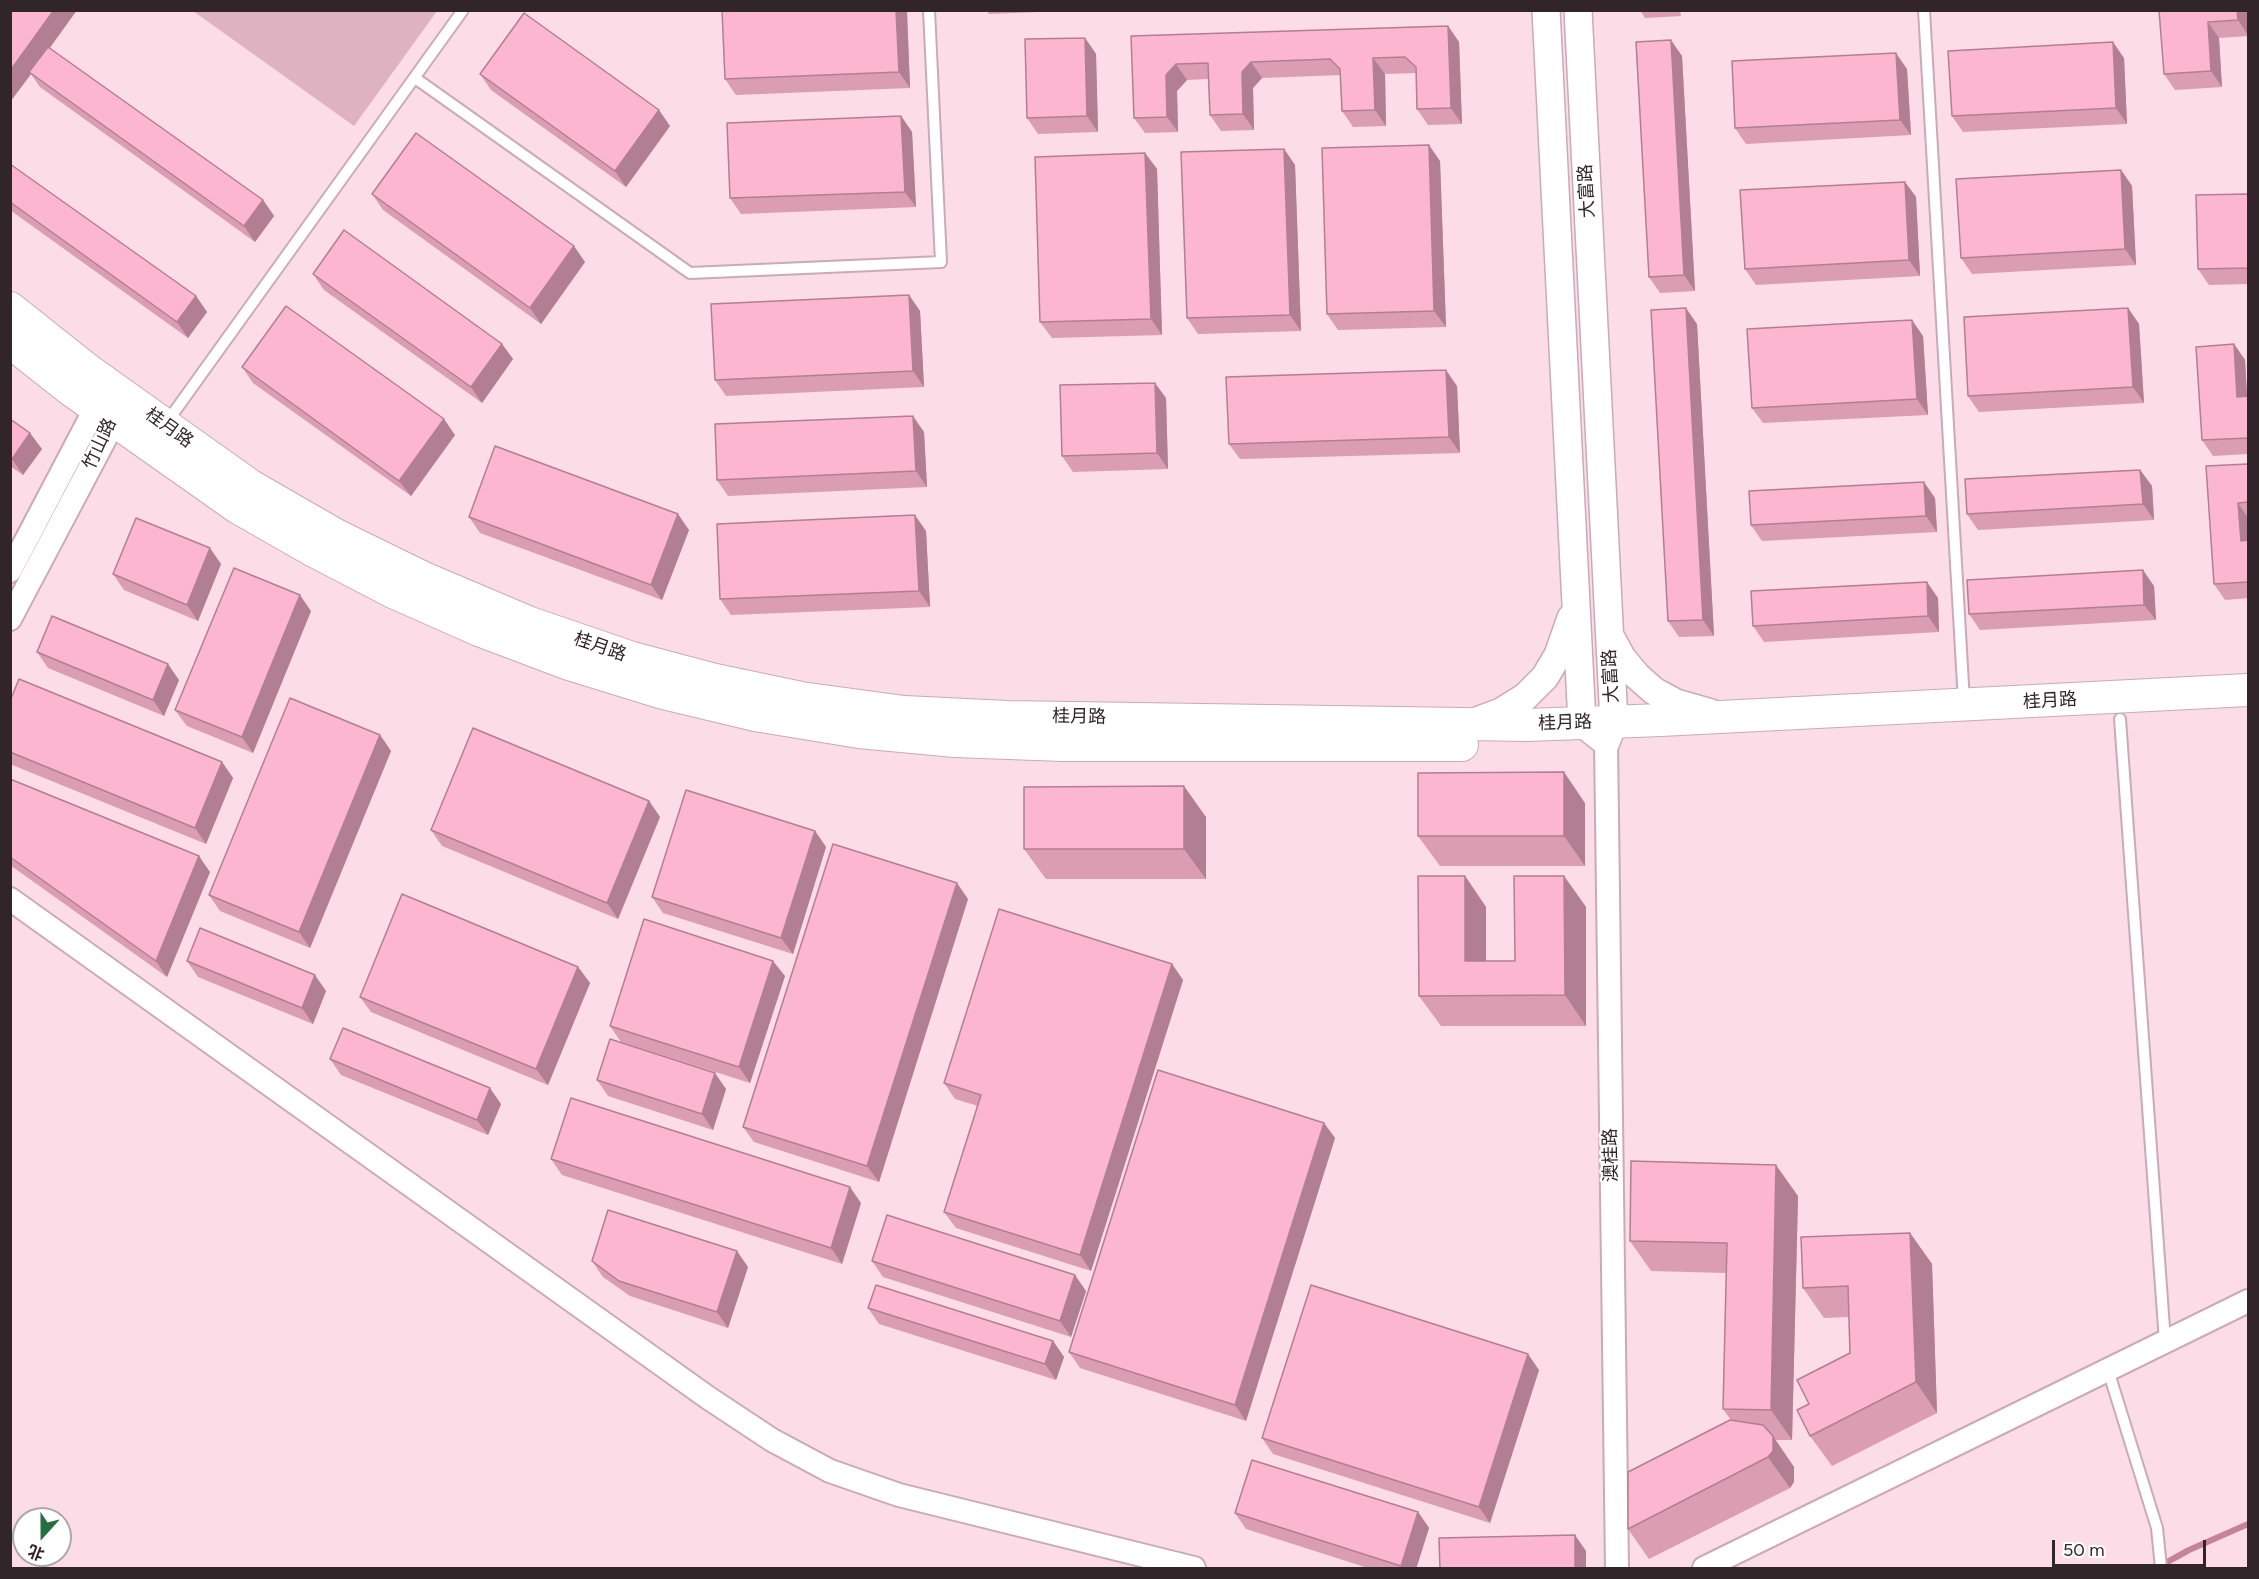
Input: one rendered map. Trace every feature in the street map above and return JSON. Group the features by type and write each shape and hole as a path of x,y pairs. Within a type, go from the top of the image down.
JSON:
{"main road":[{"name":"桂月路","path":"10,308 109,406 165,425 251,486 336,535 426,579 530,623 632,658 715,681 801,698 904,712 1007,717 1582,723 1610,732 2120,718 2248,712"},
{"name":"桂月路","path":"10,342 109,406 237,507 393,592 479,630 569,664 663,693 755,715 891,735 955,741 1063,745 1529,745 1730,717 2248,690"}],"street":[{"name":"大富路","path":"1546,10 1582,723"},
{"name":"大富路","path":"1578,10 1609,634 1610,732"},
{"name":"竹山路","path":"10,571 109,406"},
{"name":"竹山路","path":"10,619 109,406"},
{"path":"1572,537 1604,536"},
{"path":"1469,723 1501,712 1525,698 1545,677 1565,637 1576,596"},
{"path":"1609,634 1622,658 1654,691 1676,703 1702,712 1730,717"},
{"name":"澳桂路","path":"1610,732 1617,1569"},
{"path":"10,899 707,1397 772,1440 830,1471 899,1495 1194,1569"},
{"path":"1704,1569 2248,1301"}],"lane":[{"path":"165,425 464,10"},
{"path":"415,78 690,273 941,262 929,10"},
{"path":"1924,10 1964,705"},
{"path":"2120,718 2165,1342"},
{"path":"2108,1370 2157,1528 2161,1569"}],"shaded area":[{"path":"193,11 437,11 354,126"}],"building":[{"path":"10,10 54,10 10,71"},
{"path":"722,10 896,10 899,72 725,79"},
{"path":"2159,10 2237,10 2238,20 2208,22 2211,71 2164,74"},
{"path":"524,13 659,110 615,171 480,74"},
{"path":"1448,26 1451,108 1417,109 1416,67 1405,57 1373,58 1375,110 1342,111 1340,69 1330,59 1251,62 1242,72 1243,114 1210,115 1208,63 1176,64 1166,75 1167,117 1134,118 1131,36"},
{"path":"1085,38 1087,116 1027,118 1025,39"},
{"path":"1671,40 1684,275 1649,277 1636,42"},
{"path":"2113,42 2116,108 1952,116 1948,51"},
{"path":"48,47 263,200 244,226 29,72"},
{"path":"1896,53 1900,120 1735,128 1732,61"},
{"path":"901,116 905,192 730,198 727,123"},
{"path":"416,133 574,246 530,308 372,194"},
{"path":"1429,145 1434,311 1327,314 1322,148"},
{"path":"1284,149 1290,315 1187,318 1181,152"},
{"path":"1145,153 1151,319 1040,322 1035,157"},
{"path":"10,164 196,296 177,322 10,202"},
{"path":"2121,170 2125,249 1961,258 1956,179"},
{"path":"1905,182 1909,260 1745,269 1740,190"},
{"path":"2248,194 2248,268 2198,269 2196,195"},
{"path":"344,230 502,344 471,387 313,274"},
{"path":"909,295 913,371 715,380 711,304"},
{"path":"286,306 444,419 399,481 242,367"},
{"path":"1686,308 1703,620 1668,621 1651,310"},
{"path":"2128,308 2133,387 1968,396 1964,317"},
{"path":"1912,320 1917,399 1752,408 1747,329"},
{"path":"2234,344 2237,397 2248,396 2248,438 2202,440 2196,347"},
{"path":"1446,370 1449,437 1229,444 1226,377"},
{"path":"1155,383 1157,453 1062,456 1060,385"},
{"path":"913,416 916,471 717,480 715,424"},
{"path":"10,419 30,433 12,459 10,458"},
{"path":"495,446 678,514 651,585 469,517"},
{"path":"2248,464 2248,502 2238,503 2241,541 2248,540 2248,582 2214,584 2206,466"},
{"path":"2140,470 2143,504 1967,514 1965,479"},
{"path":"1924,482 1926,516 1751,525 1749,491"},
{"path":"915,515 919,591 720,599 717,524"},
{"path":"136,518 210,548 187,605 113,574"},
{"path":"234,568 300,595 242,737 175,710"},
{"path":"2143,570 2144,605 1969,614 1967,580"},
{"path":"1927,582 1928,616 1753,626 1751,591"},
{"path":"52,616 168,664 153,700 37,652"},
{"path":"19,679 222,762 195,828 10,752 10,701"},
{"path":"290,698 380,735 299,932 209,895"},
{"path":"473,728 649,801 607,903 431,830"},
{"path":"1564,772 1564,836 1418,836 1418,773"},
{"path":"10,779 199,856 156,961 10,857"},
{"path":"1184,786 1184,849 1024,849 1024,787"},
{"path":"686,790 815,831 781,938 652,897"},
{"path":"833,844 957,883 867,1166 743,1127"},
{"path":"1418,876 1465,876 1465,961 1515,961 1514,876 1564,876 1565,995 1419,996"},
{"path":"402,894 578,967 536,1069 360,997"},
{"path":"999,909 1172,964 1080,1255 944,1212 981,1095 944,1083"},
{"path":"644,919 773,961 739,1067 610,1026"},
{"path":"200,928 315,975 302,1008 187,961"},
{"path":"343,1028 490,1088 477,1120 330,1059"},
{"path":"610,1039 715,1073 702,1114 597,1080"},
{"path":"1158,1070 1324,1123 1235,1405 1069,1352"},
{"path":"571,1098 850,1187 831,1248 551,1159"},
{"path":"1631,1161 1776,1165 1771,1410 1723,1409 1727,1243 1630,1241"},
{"path":"608,1210 737,1251 717,1312 619,1281 592,1261"},
{"path":"887,1215 1075,1275 1060,1321 872,1261"},
{"path":"1910,1233 1916,1382 1810,1436 1797,1410 1809,1404 1797,1380 1850,1353 1848,1286 1803,1288 1801,1237"},
{"path":"876,1285 1053,1341 1045,1364 868,1308"},
{"path":"1311,1285 1528,1354 1479,1507 1262,1438"},
{"path":"1730,1420 1763,1425 1773,1436 1773,1451 1768,1457 1628,1529 1628,1472"},
{"path":"1252,1460 1418,1512 1401,1566 1235,1513"},
{"path":"1575,1535 1575,1569 1440,1569 1439,1538"}],"waterway":[{"path":"2160,1566 2189,1550 2248,1524"}]}
